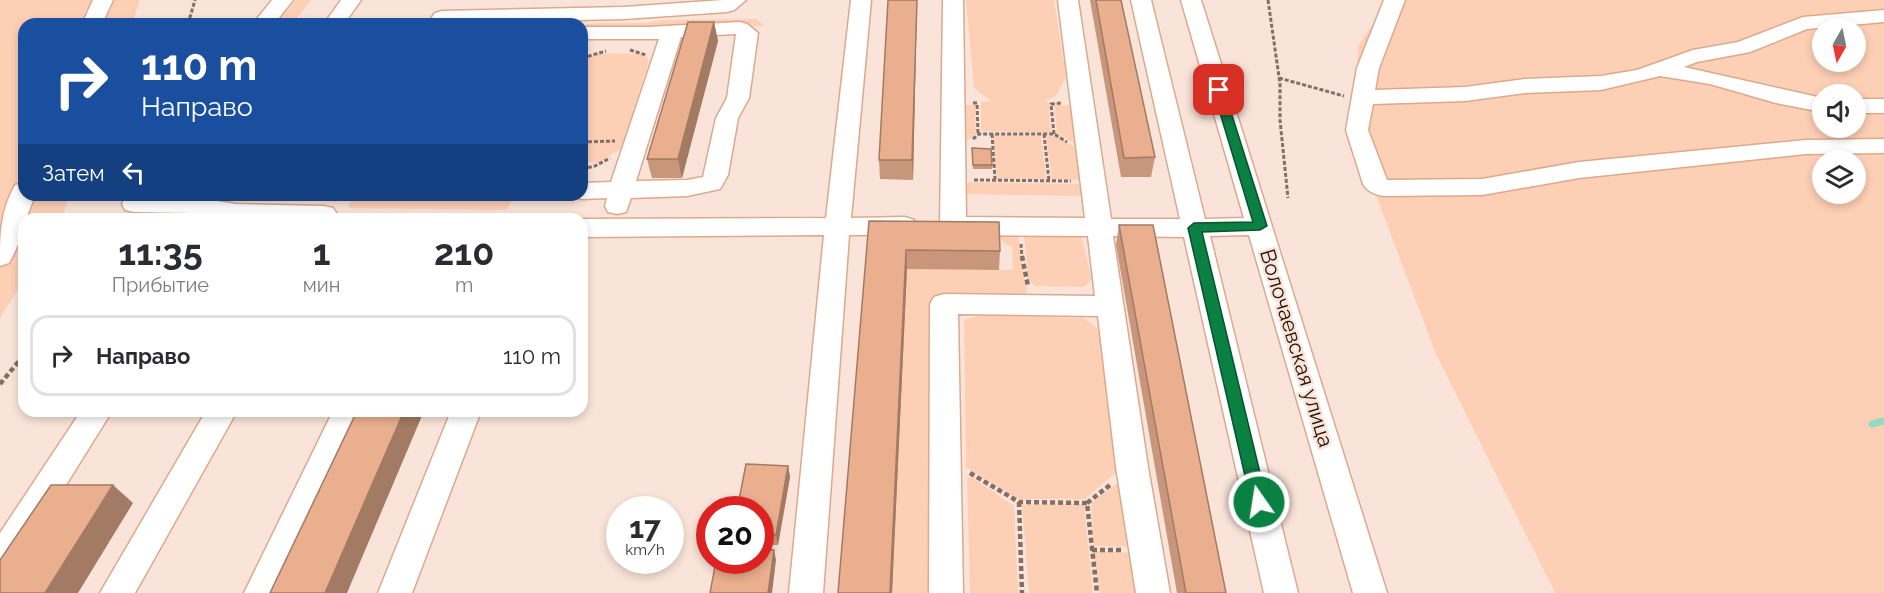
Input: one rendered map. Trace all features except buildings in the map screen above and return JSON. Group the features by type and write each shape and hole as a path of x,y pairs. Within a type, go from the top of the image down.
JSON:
{"street":[{"path":"95,18 103,0"},
{"path":"268,18 283,0"},
{"path":"338,18 351,0"},
{"path":"578,16 624,14 654,5 723,7 736,0"},
{"path":"806,593 837,228 861,0"},
{"path":"953,0 953,226"},
{"path":"1068,0 1109,306 1152,593"},
{"path":"1141,0 1281,593"},
{"name":"Волочаевская улица","path":"1191,0 1370,593"},
{"path":"1395,0 1368,68 1357,130 1375,184 1383,188 1482,187 1590,169 1806,147 1884,146"},
{"path":"444,14 494,8 578,16 672,31 740,28 748,32 738,98 727,118 715,179 707,186 699,187 588,191"},
{"path":"1361,99 1391,95 1465,94 1526,86 1600,83 1642,75 1693,56 1743,48 1803,23 1884,16"},
{"path":"612,227 620,191 658,84 672,31"},
{"path":"1656,69 1712,78 1776,96 1812,103"},
{"path":"1866,106 1884,106"},
{"path":"0,256 20,201"},
{"path":"134,204 174,201"},
{"path":"201,201 333,205"},
{"path":"588,228 1099,226 1194,228 1260,226"},
{"path":"946,593 944,304 1109,306"},
{"path":"0,561 92,417"},
{"path":"117,593 219,417"},
{"path":"261,593 345,417"},
{"path":"395,593 464,417"}],"path":[{"path":"190,18 195,0"},
{"path":"1268,0 1279,77 1283,163 1288,198"},
{"path":"1279,77 1326,92 1361,99"},
{"path":"1054,135 1051,104 1082,103"},
{"path":"953,153 979,134 1054,135 1089,153"},
{"path":"992,134 995,180"},
{"path":"1044,134 1049,181"},
{"path":"588,142 636,141"},
{"path":"953,180 1093,182"},
{"path":"1020,227 1029,305"},
{"path":"0,384 18,362"},
{"path":"945,454 964,470 1019,502 1087,503 1097,593"},
{"path":"1019,502 1022,593"}],"shaded area":[{"path":"0,0 140,0 134,18 18,18 18,201 68,201 63,213 18,213 18,290 0,318"},
{"path":"296,0 311,0 297,18 281,18"},
{"path":"966,0 1054,0 1066,77 1056,96 1044,101 1049,102 1051,133 981,131 981,102 991,101 974,88"},
{"path":"1389,0 1884,0 1884,593 1555,593 1436,354 1355,140 1358,46"},
{"path":"757,19 764,26 588,29 588,24 645,23 662,20"},
{"path":"600,53 639,54 650,59 647,60 649,61 634,108 631,109 636,110 624,147 598,163 588,162 588,58"},
{"path":"958,105 975,105 976,134 960,146"},
{"path":"1054,105 1071,105 1077,145 1057,133"},
{"path":"993,135 1041,136 1046,179 997,179"},
{"path":"1046,136 1054,136 1079,149 1083,180 1052,179"},
{"path":"962,182 1084,184 1085,196 962,194"},
{"path":"351,201 510,201 511,203 506,210 348,208"},
{"path":"996,234 1018,236 1029,305 944,304 942,593 892,593 907,269 1013,270 1012,247 1004,243"},
{"path":"1024,235 1081,236 1092,279 1084,287 1035,286 1028,279"},
{"path":"981,315 1084,318 1104,334 1121,468 1085,499 1018,499 966,467 964,320"},
{"path":"970,476 1014,506 1018,593 970,593 967,480"},
{"path":"1126,477 1132,547 1094,546 1091,503"},
{"path":"1084,504 1093,593 1029,593 1022,505"},
{"path":"1093,551 1133,553 1138,593 1100,593"}],"waterway":[{"path":"1872,424 1884,421"}],"route":[{"path":"1219,90 1260,226 1194,228 1259,502"}]}
